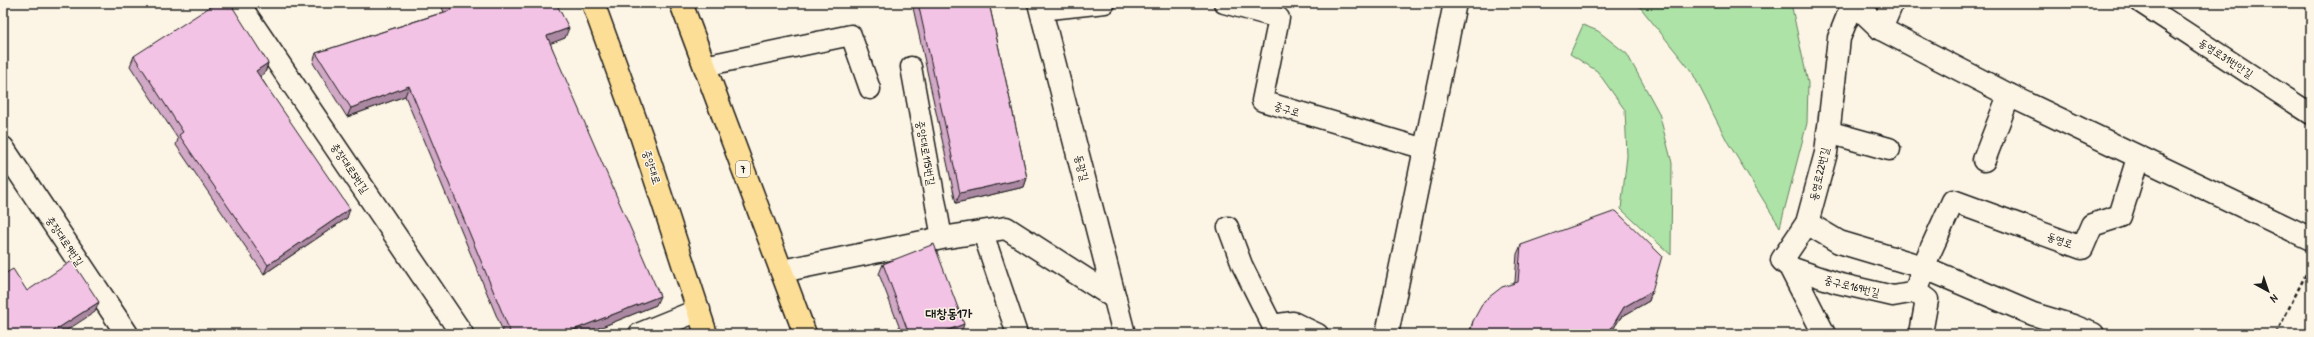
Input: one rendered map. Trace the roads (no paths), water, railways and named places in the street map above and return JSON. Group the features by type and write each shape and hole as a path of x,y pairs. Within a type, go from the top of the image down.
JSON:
{"main road":[{"name":"중앙대로","path":"593,3 642,138 706,334"},
{"name":"7","path":"681,3 805,334"}],"street":[{"name":"충장대로5번길","path":"238,3 462,334"},
{"path":"1387,334 1455,3"},
{"path":"1854,3 1881,29 2009,95 2138,158 2311,239"},
{"name":"동영로22번길","path":"1807,223 1826,153 1839,38 1854,3"},
{"path":"1881,29 1892,3"},
{"name":"동광길","path":"1040,7 1124,334"},
{"path":"1984,160 2009,95"},
{"path":"1828,132 1889,149"},
{"name":"충장대로9번길","path":"3,148 127,334"},
{"name":"동영로","path":"1923,267 1954,200 2082,248 2092,225 2120,216 2138,158"},
{"path":"1824,334 1790,267 1782,260 1807,223 1839,242 1923,267 2033,314 2073,326 2092,334"},
{"path":"782,271 942,238 983,233 1006,228 1115,298"},
{"path":"1921,333 1927,300 1916,292 1923,267"},
{"path":"640,334 699,310"}],"lane":[{"path":"1040,7 1105,3"},
{"name":"중구로","path":"1224,3 1279,18 1262,101 1425,149"},
{"name":"동영로31번안길","path":"2141,3 2311,114"},
{"path":"704,66 851,35 870,89"},
{"name":"중앙대로115번길","path":"911,68 942,238"},
{"path":"1228,227 1242,265 1272,325 1293,322 1318,334"},
{"path":"983,233 1017,334"},
{"name":"중구로169번길","path":"1790,267 1837,283 1893,296 1916,292"}],"district":[{"name":"대창동1가","path":"949,313"}]}
